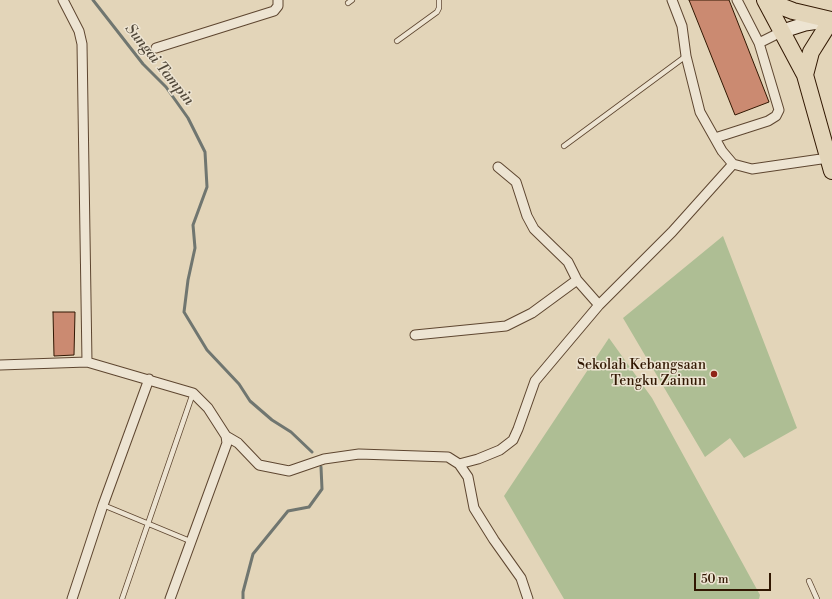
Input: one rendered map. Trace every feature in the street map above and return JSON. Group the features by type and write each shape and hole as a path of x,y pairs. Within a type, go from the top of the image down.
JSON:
{"highway":[{"path":"765,0 793,11 832,20 811,52 805,75"},
{"path":"765,0 783,31 805,75 830,164"}],"street":[{"path":"63,0 79,31 82,44 87,362"},
{"path":"156,48 274,11 278,6 278,0"},
{"path":"715,138 768,121 776,116 779,110 759,43 737,0"},
{"path":"674,1 682,26 686,56 700,112 715,138 733,164 752,169 830,164"},
{"path":"759,43 783,31 805,24 832,20"},
{"path":"459,464 478,459 500,450 513,440 535,381 599,305 672,232 733,164"},
{"path":"498,167 516,182 530,222 534,229 568,262 577,280 599,305"},
{"path":"415,334 506,326 532,313 577,280"},
{"path":"0,365 87,362 193,393 208,408 226,436 227,443 170,599"},
{"path":"72,599 103,505 149,379"},
{"path":"226,436 238,443 259,465 289,471 324,459 359,454 448,457 459,464 468,477 474,508 494,540 521,578 528,599"}],"lane":[{"path":"396,41 437,12 439,8 439,0"},
{"path":"564,146 686,56"},
{"path":"122,599 193,393"},
{"path":"103,505 190,541"},
{"path":"808,581 817,599"}],"green space":[{"path":"723,236 797,428 744,458 730,438 705,457 623,318"},
{"path":"609,338 652,398 760,595 759,599 564,599 504,496"}],"building":[{"path":"689,0 729,0 769,102 735,115"},
{"path":"53,312 75,312 74,355 54,356"}],"waterway":[{"name":"Sungai Tampin","path":"93,0 143,64 166,87 188,118 205,152 207,187 193,225 195,248 188,280 184,312 207,350 239,384 250,401 272,420 291,432 312,452"},
{"name":"Sungai Tampin","path":"243,599 243,592 253,554 288,511 309,507 322,489 321,467"}],"place":[{"name":"Sekolah Kebangsaan Tengku Zainun","path":"714,374"}]}
